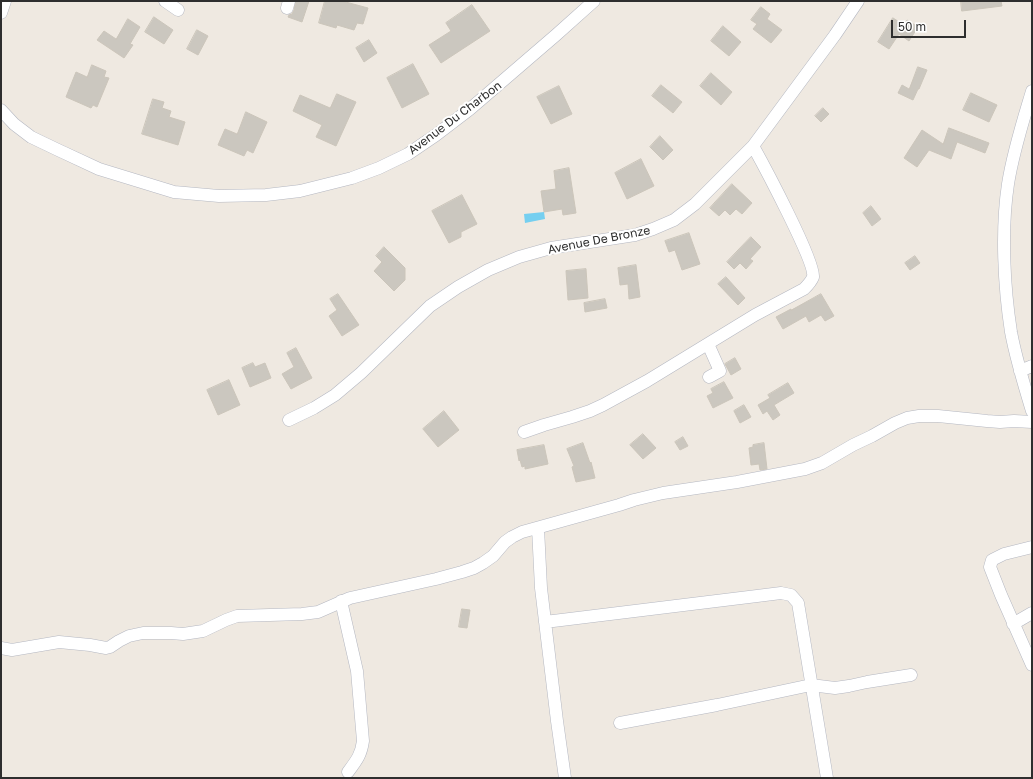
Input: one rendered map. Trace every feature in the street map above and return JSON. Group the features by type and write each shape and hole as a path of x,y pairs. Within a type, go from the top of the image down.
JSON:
{"street":[{"path":"1,13 5,1"},
{"path":"165,1 178,10"},
{"name":"Avenue Du Charbon","path":"1,110 14,124 31,137 56,149 99,169 174,192 219,196 266,195 300,191 352,178 380,168 408,154 470,109 594,1"},
{"name":"Avenue De Bronze","path":"289,420 314,408 335,395 361,373 430,306 488,270 519,257 551,248 635,235 674,220 695,204 753,146 858,1"},
{"path":"1032,91 1020,131 1008,184 1005,208 1004,246 1006,297 1011,333 1032,411"},
{"path":"524,432 590,411 641,384 755,315 804,289 809,284 813,277 804,248 753,146"},
{"path":"708,344 720,371 709,377"},
{"path":"1020,371 1032,366"},
{"path":"1,648 12,650 59,642 106,648 129,636 143,633 171,632 183,634 203,631 237,616 302,614 318,612 341,601 364,594 462,572 483,563 493,556 505,542 522,532 656,495 805,469 822,463 907,418 919,416 938,416 1000,422 1032,422"},
{"path":"538,528 541,588 565,778"},
{"path":"1032,547 1004,554 992,560 990,567 1013,624 1032,665"},
{"path":"545,622 781,593 791,595 798,603 827,778"},
{"path":"341,601 357,671 363,741 361,752 348,772"},
{"path":"1013,624 1032,613"},
{"path":"620,723 812,685 835,688 911,675"}],"water":[{"path":"544,212 545,219 525,223 524,214"}],"building":[{"path":"296,1 309,1 302,22 288,17 294,10"},
{"path":"325,1 342,1 368,8 363,24 357,23 354,30 337,25 336,28 319,23"},
{"path":"961,1 1001,1 1002,6 962,11"},
{"path":"472,5 490,31 441,63 429,45 451,31 446,23"},
{"path":"761,7 770,14 767,19 782,30 771,43 753,29 757,24 751,20"},
{"path":"154,17 173,30 164,44 145,32"},
{"path":"893,18 904,25 907,20 918,27 909,41 899,34 889,49 878,42"},
{"path":"128,19 140,27 130,44 133,45 124,58 97,40 104,31 116,39"},
{"path":"723,26 741,42 729,56 711,41"},
{"path":"197,30 208,36 198,55 187,49"},
{"path":"369,40 377,53 364,62 356,48"},
{"path":"413,64 429,94 402,108 387,78"},
{"path":"92,65 106,71 104,77 109,78 97,107 93,105 91,108 66,97 76,72 87,77"},
{"path":"918,67 927,70 913,100 898,93 902,85 909,89"},
{"path":"711,73 732,92 721,105 700,86"},
{"path":"661,85 682,102 673,113 652,96"},
{"path":"559,86 572,114 551,124 537,97"},
{"path":"971,93 997,105 989,122 963,110"},
{"path":"337,94 356,102 336,146 316,137 322,125 293,111 300,95 330,108"},
{"path":"153,99 164,102 162,108 171,111 169,117 185,122 178,145 142,134"},
{"path":"823,108 829,114 821,122 815,116"},
{"path":"246,112 267,122 253,153 247,150 244,156 218,145 225,129 237,134"},
{"path":"949,128 989,143 985,153 957,142 951,159 929,150 917,167 904,158 922,130 943,144"},
{"path":"660,136 673,150 663,160 650,147"},
{"path":"641,159 654,186 627,199 615,173"},
{"path":"569,168 576,213 563,215 562,209 544,212 541,191 556,189 554,171"},
{"path":"732,184 752,203 742,214 736,209 730,215 725,210 719,216 710,208"},
{"path":"462,195 477,224 461,232 461,237 449,243 432,211"},
{"path":"871,206 881,219 872,226 863,213"},
{"path":"689,233 700,264 682,270 675,250 669,252 665,241"},
{"path":"751,237 761,247 750,259 753,261 746,269 740,263 734,269 727,262"},
{"path":"384,247 405,268 405,280 394,291 374,271 382,262 376,256"},
{"path":"915,256 920,263 910,270 905,263"},
{"path":"636,265 640,297 629,299 628,284 620,285 618,268"},
{"path":"586,269 588,298 568,300 566,271"},
{"path":"726,277 745,298 738,305 718,284"},
{"path":"338,294 359,325 342,336 329,316 337,310 330,299"},
{"path":"821,294 834,316 825,321 821,315 809,322 806,316 783,329 776,317"},
{"path":"605,299 607,308 585,312 584,303"},
{"path":"296,348 312,378 291,389 282,374 294,367 287,353"},
{"path":"735,358 741,369 731,375 725,364"},
{"path":"253,363 255,367 265,363 271,378 250,387 242,368"},
{"path":"229,380 240,405 218,415 207,390"},
{"path":"724,382 733,398 713,408 707,396 713,393 711,389"},
{"path":"788,383 794,393 774,405 780,415 773,420 767,411 763,414 758,405 770,398 768,395"},
{"path":"744,405 751,417 740,423 734,411"},
{"path":"444,411 459,430 438,447 423,429"},
{"path":"643,434 656,448 643,459 630,445"},
{"path":"683,437 688,446 680,450 675,442"},
{"path":"583,443 590,463 591,462 595,478 576,482 572,467 574,466 567,449"},
{"path":"764,443 767,469 760,470 759,464 751,465 749,448 753,447 753,445"},
{"path":"544,445 548,464 525,469 525,466 522,467 517,450"},
{"path":"462,609 470,610 467,628 459,627"}]}
